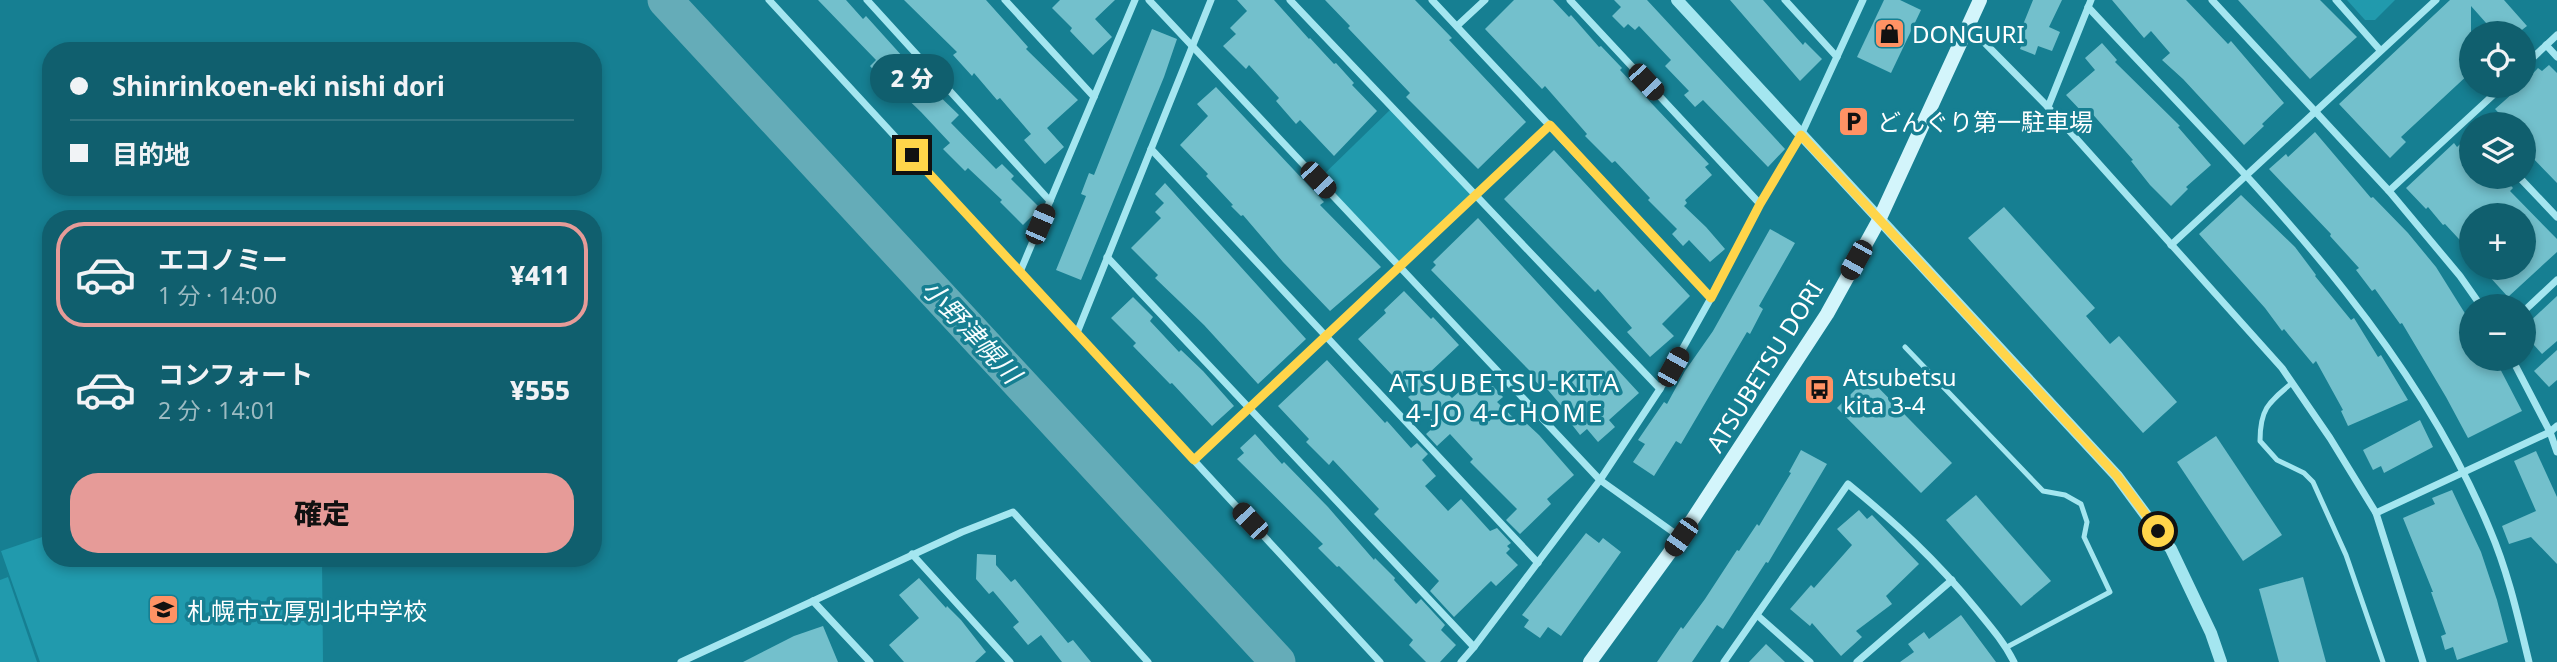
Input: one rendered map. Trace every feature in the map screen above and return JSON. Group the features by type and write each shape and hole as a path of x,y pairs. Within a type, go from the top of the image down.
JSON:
{"main road":[{"name":"ATSUBETSU DORI","path":"1590,662 1681,537 1827,314 1879,220 1980,0"}],"street":[{"path":"769,0 1380,662"},
{"path":"867,0 1050,201"},
{"path":"1005,0 1094,97"},
{"path":"1020,272 1135,0"},
{"path":"1149,0 1600,480 1681,537"},
{"path":"1077,333 1211,0"},
{"path":"1290,0 1660,389"},
{"path":"1432,0 1711,298"},
{"path":"1457,26 1485,0"},
{"path":"1570,0 1760,204"},
{"path":"1677,0 2117,476 2171,550 2211,633 2221,662"},
{"path":"1785,0 1838,57"},
{"path":"1461,662 1600,480 1660,389 1760,204 1801,135 1863,0"},
{"path":"2213,0 2389,191 2473,294"},
{"path":"2336,0 2380,50"},
{"path":"2172,245 2436,0"},
{"path":"2048,107 2089,4 2320,258 2421,395 2463,471 2491,530 2512,589 2529,662"},
{"path":"1968,26 2048,107 2282,368 2330,438 2375,513 2423,662"},
{"path":"2536,55 2557,35"},
{"path":"2546,45 2557,57"},
{"path":"2478,112 2492,98"},
{"path":"1194,460 1550,125"},
{"path":"2389,191 2459,131"},
{"path":"1151,149 1538,563"},
{"path":"2530,189 2557,217"},
{"path":"1107,257 1474,647"},
{"path":"2536,300 2557,280"},
{"path":"2518,371 2550,432 2557,452"},
{"path":"2375,513 2550,432 2557,426"},
{"path":"1724,662 1848,484 1901,527 1952,580 2007,647 2014,662"},
{"path":"681,662 962,531 1013,512 1148,662"},
{"path":"912,554 1010,662"},
{"path":"1857,662 1952,580"},
{"path":"813,601 870,662"},
{"path":"1757,615 1810,662"}],"lane":[{"path":"1905,347 2043,491 2065,495 2081,504 2087,522 2084,537 2110,592 2007,647"},
{"path":"2292,383 2267,404 2260,423 2260,441 2277,460 2304,473 2313,482 2346,555 2383,662"}],"shaded area":[{"path":"2347,0 2395,0 2375,20 2365,20"},
{"path":"1392,108 1475,195 1399,267 1318,180"},
{"name":"札幌市立厚別北中学校","path":"42,537 42,567 322,567 323,662 40,662 1,551"},
{"path":"8,577 37,662 0,662 0,580"}],"building":[{"path":"818,0 846,0 863,19 866,16 959,115 951,123 996,169 1002,164 1014,176 1011,179 1040,208 1023,225 1000,202 1002,200 968,168 965,171 943,149 950,143 893,85 890,88 870,66 876,60"},
{"path":"904,0 986,0 1028,47 1026,49 1078,100 1047,128 1064,147 1045,164 1024,140 1031,134 1000,98 997,100 974,73 972,76 953,55 957,52"},
{"path":"1060,0 1115,0 1095,19 1112,37 1093,55 1052,8"},
{"path":"1237,0 1274,0 1309,39 1336,63 1354,83 1352,85 1377,111 1334,156 1300,120 1296,124 1276,101 1279,98 1249,65 1246,69 1223,46 1236,34 1230,28 1247,11"},
{"path":"1325,0 1415,0 1526,122 1478,169 1406,97 1410,93"},
{"path":"1514,0 1553,0 1569,17 1571,15 1709,164 1705,167 1712,175 1685,200 1687,203 1684,206 1725,249 1710,262 1689,240 1683,246 1672,234 1677,229 1648,200 1650,198 1615,161 1612,163 1585,136 1587,134 1545,86 1542,89 1485,29"},
{"path":"1614,0 1647,0 1785,149 1768,167 1703,100 1695,107 1684,95 1689,91 1665,66 1671,60 1639,26 1635,30 1628,24 1624,28 1612,16 1621,7"},
{"path":"1730,0 1763,0 1803,45 1805,42 1822,59 1800,81"},
{"name":"DONGURI","path":"1884,0 1900,0 1921,10 1891,73 1857,57"},
{"path":"2033,0 2062,0 2049,27 2060,32 2052,51 2038,46 2035,55 2020,49 2024,39 2018,37"},
{"path":"2112,0 2186,0 2228,44 2231,41 2284,103 2244,145 2162,60 2170,53 2151,31 2144,38"},
{"path":"2238,0 2320,0 2357,37 2310,79"},
{"path":"2450,0 2504,0 2523,21 2484,21 2471,6 2471,21 2459,21 2459,83 2401,137 2406,142 2390,158 2339,104"},
{"path":"1152,29 1177,39 1081,280 1056,270 1086,196 1081,194 1089,173 1094,175"},
{"path":"2102,43 2117,60 2115,62 2180,126 2178,127 2211,165 2186,187 2188,189 2171,206 2150,185 2131,161 2133,160 2089,110 2084,114 2066,95 2095,70 2085,58"},
{"path":"2549,65 2557,73 2557,183 2536,161 2536,112 2498,112 2495,109 2507,98 2536,98 2536,70 2538,68 2542,71"},
{"path":"1216,87 1324,202 1320,205 1381,267 1330,311 1243,215 1231,206 1233,205 1206,176 1208,174 1180,145 1208,116 1197,104"},
{"path":"2315,132 2371,198 2373,197 2408,233 2436,267 2459,304 2459,371 2501,371 2522,411 2468,438 2402,323 2400,324 2375,289 2372,291 2356,270 2359,268 2331,234 2269,169 2286,154 2288,157"},
{"path":"2454,143 2457,147 2459,145 2459,189 2512,189 2510,191 2522,203 2459,203 2459,239 2406,188"},
{"path":"1554,150 1690,296 1662,324 1674,336 1650,357 1627,332 1632,328 1598,289 1595,292 1504,199"},
{"path":"1165,183 1306,339 1258,384 1204,325 1155,278 1158,275 1131,248 1161,218 1155,212 1164,203 1155,194"},
{"path":"2241,195 2295,247 2351,320 2354,318 2378,357 2381,355 2408,400 2348,426 2341,411 2343,410 2316,361 2313,364 2284,329 2282,331 2199,234"},
{"path":"2004,207 2095,308 2086,316 2110,344 2119,336 2177,402 2143,433 1968,238"},
{"path":"1478,218 1639,393 1609,420 1615,427 1598,442 1587,429 1580,435 1566,417 1569,415 1543,384 1540,386 1528,373 1530,371 1431,270 1436,265 1433,262"},
{"path":"2536,218 2557,239 2557,252 2536,271"},
{"path":"1770,229 1795,243 1759,306 1763,309 1750,334 1747,332 1681,444 1676,441 1654,476 1633,462 1645,444 1638,440 1664,402 1667,404 1685,371 1713,331"},
{"path":"2493,280 2527,280 2511,294 2505,294"},
{"path":"1404,291 1459,345 1428,374 1452,398 1481,373 1503,397 1497,402 1521,425 1525,422 1539,435 1574,475 1547,499 1551,504 1520,534 1506,520 1517,509 1470,462 1473,459 1450,434 1437,446 1426,434 1436,425 1358,339 1386,313 1384,310"},
{"path":"2557,296 2557,341 2542,354 2536,347 2536,316"},
{"path":"1133,297 1153,317 1150,321 1179,352 1181,350 1203,371 1234,406 1212,426 1133,346 1136,343 1111,318"},
{"path":"2557,350 2557,380 2549,387 2534,371"},
{"path":"1327,360 1411,448 1417,443 1428,454 1422,460 1436,476 1425,486 1448,511 1461,499 1490,531 1497,528 1511,543 1507,546 1510,549 1506,553 1518,565 1496,586 1491,581 1454,617 1430,591 1439,581 1374,514 1379,509 1333,460 1329,465 1306,442 1309,439 1278,406"},
{"path":"1868,377 1952,463 1921,493 1837,408"},
{"path":"2420,420 2433,447 2384,473 2381,466 2373,470 2363,450"},
{"path":"1255,434 1282,464 1284,462 1328,507 1416,604 1421,599 1445,625 1441,630 1456,645 1440,662 1426,662 1409,645 1413,640 1318,548 1323,544 1237,459 1244,453 1240,448"},
{"path":"2216,436 2282,535 2243,561 2177,462"},
{"path":"1801,450 1827,464 1768,563 1766,562 1723,629 1717,625 1692,662 1657,662 1681,627 1683,629 1705,599 1737,550 1739,551 1757,524 1759,526 1791,473 1789,472"},
{"path":"2536,451 2557,497 2557,564 2531,537 2509,544 2502,526 2536,511 2514,461"},
{"path":"2452,490 2481,552 2508,642 2457,660 2453,647 2445,650 2441,636 2446,634 2433,592 2403,518 2435,504 2432,498"},
{"path":"1976,495 2051,581 2021,606 1946,520"},
{"path":"1859,510 1867,519 1872,515 1919,564 1886,596 1892,604 1856,631 1862,637 1841,656 1812,623 1810,626 1790,609 1811,585 1814,588 1852,545 1837,529"},
{"path":"1586,533 1599,543 1603,538 1621,552 1561,636 1548,627 1540,638 1524,627 1529,620 1522,615"},
{"path":"977,554 996,555 996,565 1011,582 1015,579 1068,643 1073,640 1091,662 1062,662 1041,635 1028,645 1013,627 1019,622 993,591 989,594 976,579"},
{"path":"2303,577 2326,662 2279,662 2259,589"},
{"path":"919,578 946,608 947,606 961,620 986,652 975,662 904,662 889,645 919,618 899,595"},
{"path":"1961,615 1996,662 1900,662 1914,652 1908,644 1924,632 1929,639"},
{"path":"823,626 838,662 743,662 794,636"},
{"path":"1766,644 1785,662 1749,662"}],"waterway":[{"name":"小野津幌川","path":"665,0 1278,662"}],"place":[{"name":"DONGURI","path":"1889,33"},
{"name":"どんぐり第一駐車場","path":"1854,121"},
{"name":"Atsubetsu kita 3-4","path":"1820,390"},
{"name":"札幌市立厚別北中学校","path":"164,610"}],"district":[{"name":"ATSUBETSU-KITA 4-JO 4-CHOME","path":"1505,397"}],"route":[{"path":"912,155 1194,460 1550,125 1711,298 1760,204 1801,135 2117,476 2158,531"}]}
